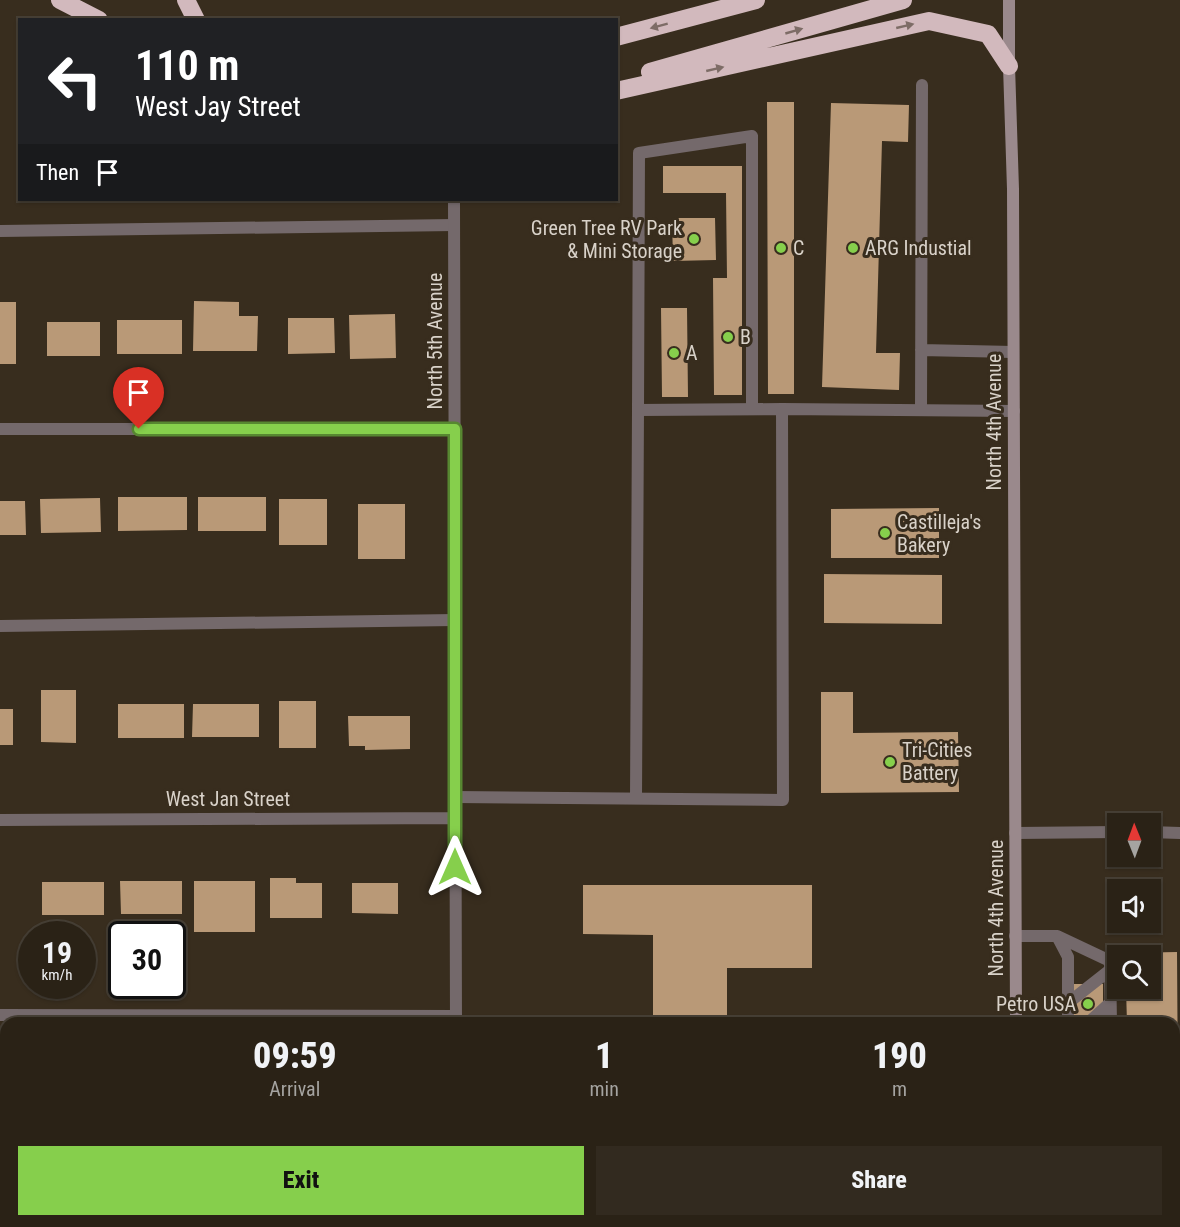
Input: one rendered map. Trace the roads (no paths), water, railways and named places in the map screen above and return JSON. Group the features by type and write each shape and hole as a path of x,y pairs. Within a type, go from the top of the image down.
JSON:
{"highway":[{"path":"60,0 95,18"},
{"path":"186,0 195,18"},
{"path":"618,36 756,0"},
{"path":"618,80 903,0"},
{"path":"618,91 929,21 988,34 1009,66"}],"main road":[{"name":"North 4th Avenue","path":"1009,0 1013,189 1016,1017"}],"street":[{"path":"921,410 922,85"},
{"path":"636,798 639,153 752,136 752,409"},
{"name":"North 5th Avenue","path":"454,201 456,1017"},
{"path":"0,231 454,225"},
{"path":"921,350 1013,352"},
{"path":"455,797 783,800 782,409"},
{"path":"638,410 1014,411"},
{"path":"0,429 455,429"},
{"path":"0,626 455,620"},
{"name":"West Jan Street","path":"0,820 455,818"},
{"path":"1015,833 1107,832"},
{"path":"1161,832 1180,833"},
{"path":"1015,936 1056,936 1107,960"},
{"path":"1056,936 1068,957 1068,1017"},
{"path":"1068,1003 1107,972"},
{"path":"1110,999 1111,1017"},
{"path":"1095,1017 1110,1003"},
{"path":"0,1015 228,1017"}],"place":[{"name":"Green Tree RV Park & Mini Storage","path":"694,239"},
{"name":"C","path":"781,248"},
{"name":"ARG Industial","path":"853,248"},
{"name":"B","path":"728,337"},
{"name":"A","path":"674,353"},
{"name":"Castilleja's Bakery","path":"885,533"},
{"name":"Tri-Cities Battery","path":"890,762"},
{"name":"Petro USA","path":"1088,1004"}]}
